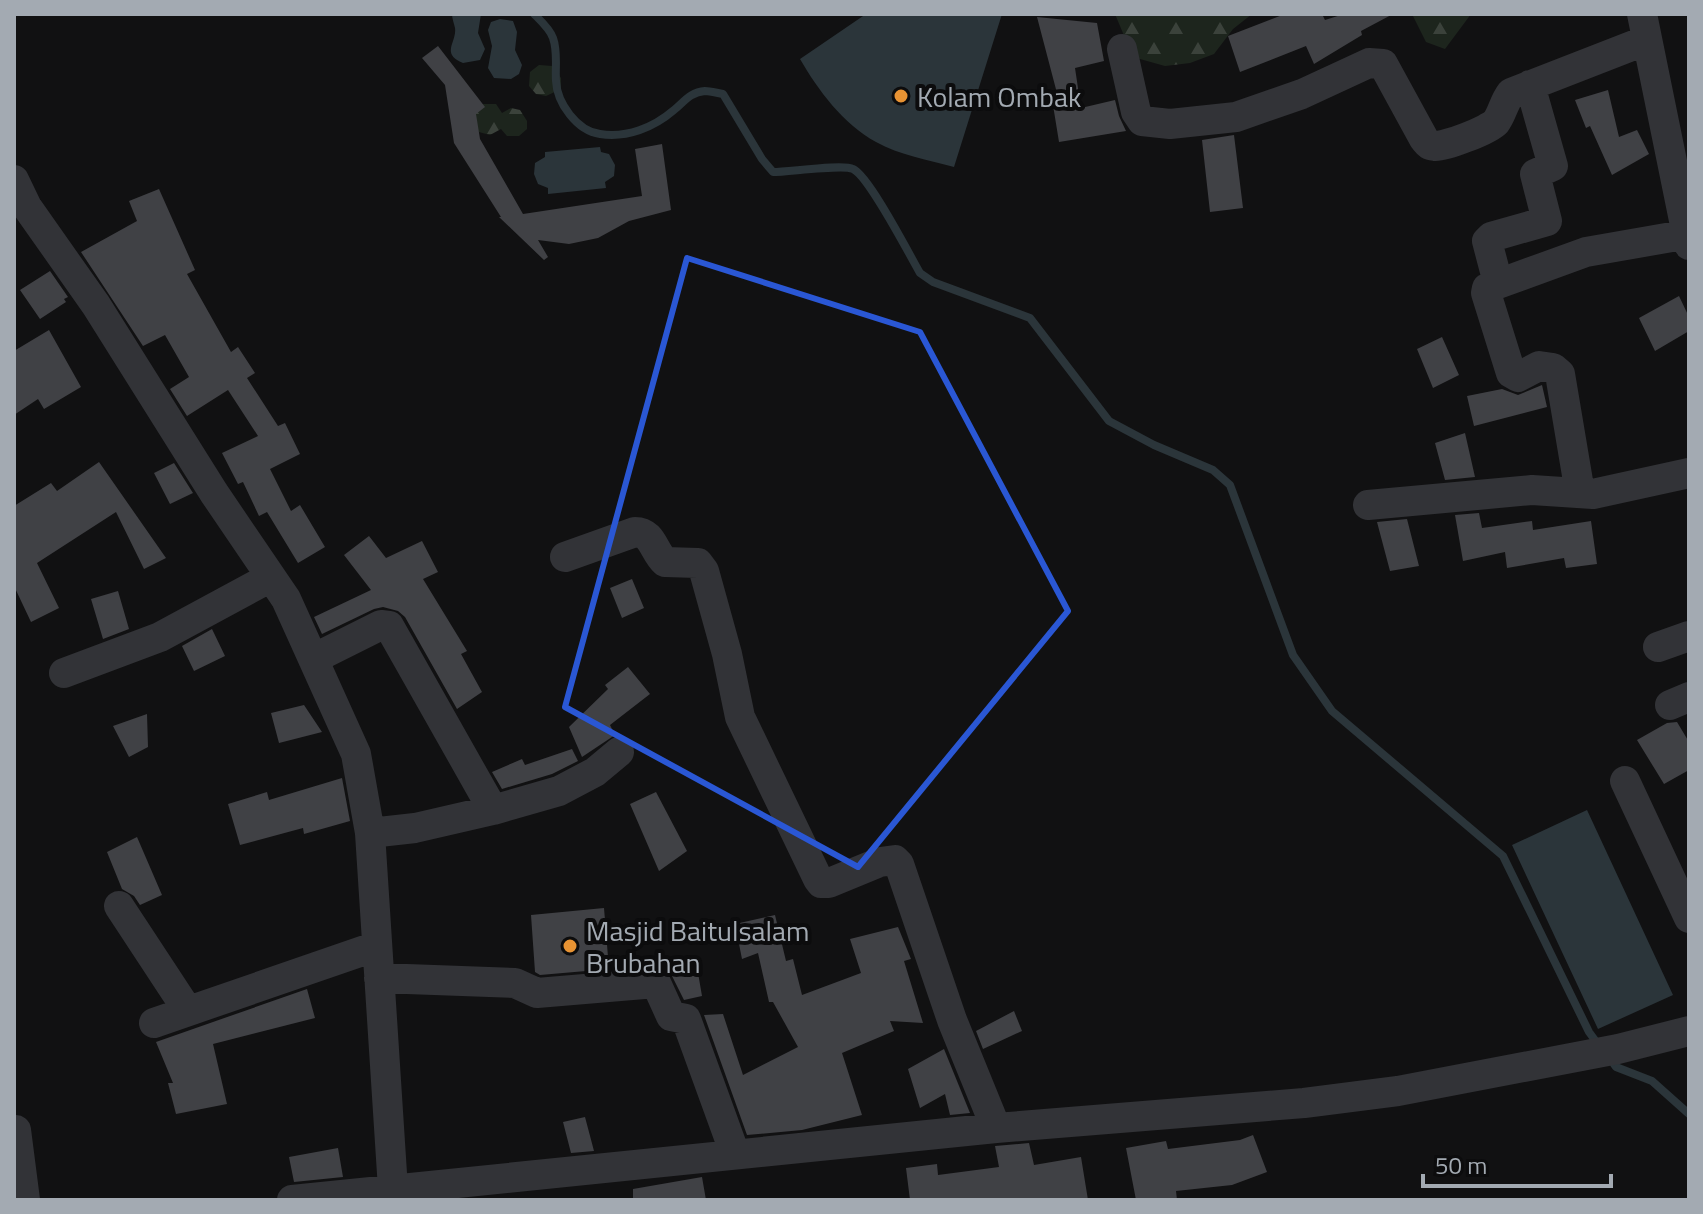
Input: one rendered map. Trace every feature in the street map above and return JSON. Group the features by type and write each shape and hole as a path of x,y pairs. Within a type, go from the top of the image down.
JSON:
{"street":[{"path":"1122,49 1136,112 1142,121 1170,124 1236,117 1302,94 1376,62 1383,64 1424,139 1430,145 1439,146 1489,128 1497,121 1511,93 1645,27 1688,238 1586,252 1498,283 1487,288 1486,293 1511,373 1518,377 1539,366 1553,368 1560,374 1580,493"},
{"path":"1498,283 1487,241 1491,237 1550,231 1535,174 1553,166 1530,85"},
{"path":"14,180 27,207 96,305 286,599 356,754 370,833 395,1195"},
{"path":"1368,505 1532,490 1593,494 1689,473"},
{"path":"565,557 635,532 643,532 649,536 665,562 698,563 704,571 727,654 740,717 818,879 825,884 880,862 890,860 899,864 952,1020 996,1128"},
{"path":"64,673 160,637 271,577"},
{"path":"313,659 381,625 389,626 493,810"},
{"path":"1658,647 1689,636"},
{"path":"370,833 415,828 493,810 579,783 619,752"},
{"path":"1625,781 1689,918"},
{"path":"119,906 188,1011"},
{"path":"154,1023 377,946"},
{"path":"379,978 515,983 537,993 656,983 671,1016 686,1019 735,1154"},
{"path":"292,1200 395,1195 735,1154 996,1128 1304,1103 1398,1091 1607,1051 1689,1031"},
{"path":"16,1130 25,1200"}],"highlighted area":[{"path":"687,258 920,332 1068,611 858,867 565,707"}],"green space":[{"path":"1115,14 1252,14 1233,29 1214,54 1190,63 1165,66 1133,57"},
{"path":"1412,14 1471,14 1445,49 1426,42"},
{"path":"539,65 552,66 561,78 561,89 546,96 536,94 529,86 530,72"},
{"path":"483,104 496,104 502,113 511,108 520,110 527,121 527,129 519,136 507,136 501,129 490,135 479,132 473,124 474,111"}],"shaded area":[{"path":"452,14 481,14 478,33 485,49 480,60 463,63 452,56 455,28"},
{"name":"Kolam Ombak","path":"866,14 1002,14 954,167 894,150 864,135 832,105 800,59"},
{"path":"500,19 513,21 517,32 515,50 522,65 519,74 511,79 494,78 488,68 492,46 488,30 491,22"},
{"path":"600,147 601,152 609,154 615,165 614,176 605,182 606,188 548,194 548,188 538,184 534,174 535,163 545,157 545,152"},
{"path":"1587,810 1673,995 1598,1029 1512,845"}],"building":[{"path":"1285,14 1322,14 1325,20 1344,14 1393,14 1361,31 1362,35 1314,64 1306,46 1240,72 1228,36"},
{"path":"1037,17 1097,23 1104,61 1075,68 1081,108 1115,100 1126,131 1059,142 1052,99 1058,97"},
{"path":"438,46 485,107 476,114 480,139 523,214 642,196 635,149 662,144 671,210 629,221 598,238 569,244 538,240 548,257 544,260 499,217 454,143 445,85 422,58"},
{"path":"1608,90 1619,137 1637,130 1649,154 1612,175 1590,126 1586,128 1575,100"},
{"path":"1234,135 1243,208 1210,212 1202,140"},
{"path":"159,189 195,270 187,274 231,352 238,347 255,373 247,378 278,426 285,423 300,454 270,469 291,511 300,505 325,547 298,563 267,512 259,516 243,482 238,484 222,453 258,436 228,390 187,416 170,389 189,377 165,335 143,346 81,252 137,221 129,201"},
{"path":"50,271 68,297 64,299 66,302 40,319 20,290"},
{"path":"1679,296 1689,317 1689,331 1655,351 1639,318"},
{"path":"49,330 81,387 44,409 38,399 14,415 14,351"},
{"path":"1442,337 1459,375 1433,388 1417,349"},
{"path":"1542,385 1547,407 1474,426 1467,396 1502,389 1518,395"},
{"path":"1465,433 1475,477 1445,480 1435,443"},
{"path":"99,462 166,558 144,569 116,512 37,563 59,608 31,622 14,586 14,506 51,483 57,491"},
{"path":"174,463 193,493 170,504 154,473"},
{"path":"1479,513 1482,528 1532,521 1533,530 1591,521 1597,564 1566,568 1564,558 1507,568 1505,552 1463,561 1455,515"},
{"path":"1407,519 1419,566 1390,571 1377,522"},
{"path":"369,536 386,558 422,541 438,572 423,579 467,651 461,654 482,692 457,709 405,617 398,611 383,607 374,609 322,634 314,617 371,590 344,555"},
{"path":"632,579 644,608 622,618 610,588"},
{"path":"118,591 129,629 103,639 91,599"},
{"path":"212,629 225,656 194,671 182,646"},
{"path":"628,667 650,694 610,725 615,735 582,757 569,727 608,689 605,685"},
{"path":"304,705 322,732 279,743 271,713"},
{"path":"147,714 148,747 129,757 113,726"},
{"path":"1677,722 1689,742 1689,770 1664,784 1637,740 1667,723"},
{"path":"572,749 578,761 552,774 502,789 492,772 522,759 525,765"},
{"path":"342,778 350,821 304,834 303,828 240,845 228,804 267,792 269,800"},
{"path":"656,792 687,851 659,871 630,804"},
{"path":"137,837 162,895 140,905 134,896 122,889 107,852"},
{"name":"Masjid Baitulsalam Brubahan","path":"604,908 609,969 540,975 535,972 531,915"},
{"path":"775,915 786,961 793,959 802,995 861,973 850,939 898,927 911,959 904,961 923,1023 890,1021 894,1031 842,1053 862,1115 802,1130 747,1135 704,1015 723,1014 743,1075 798,1047 773,1002 769,1002 758,953 742,959 735,924"},
{"path":"697,967 702,996 684,1000 671,974"},
{"path":"307,989 315,1018 213,1044 227,1104 176,1114 168,1083 173,1083 156,1042"},
{"path":"1014,1011 1022,1031 983,1049 976,1031"},
{"path":"944,1049 970,1113 950,1115 945,1094 920,1108 908,1069"},
{"path":"585,1117 594,1151 571,1153 563,1122"},
{"path":"1253,1135 1267,1172 1232,1185 1176,1191 1177,1200 1136,1200 1126,1148 1166,1141 1168,1149 1240,1140"},
{"path":"1029,1143 1034,1165 1081,1157 1088,1200 910,1200 906,1168 937,1164 938,1175 999,1167 995,1146"},
{"path":"338,1148 343,1177 294,1182 289,1157"},
{"path":"702,1177 706,1200 633,1200 633,1189"}],"waterway":[{"path":"534,14 553,38 560,98 570,115 584,128 600,134 630,133 657,122 695,93 723,94 773,172 853,169 869,186 920,273 933,282 1030,318 1109,421 1154,445 1213,470 1230,485 1293,655 1332,711 1503,856 1589,1032 1600,1047"},
{"path":"1609,1057 1616,1067 1652,1081 1689,1114"}],"place":[{"name":"Kolam Ombak","path":"901,96"},
{"name":"Masjid Baitulsalam Brubahan","path":"570,946"}]}
